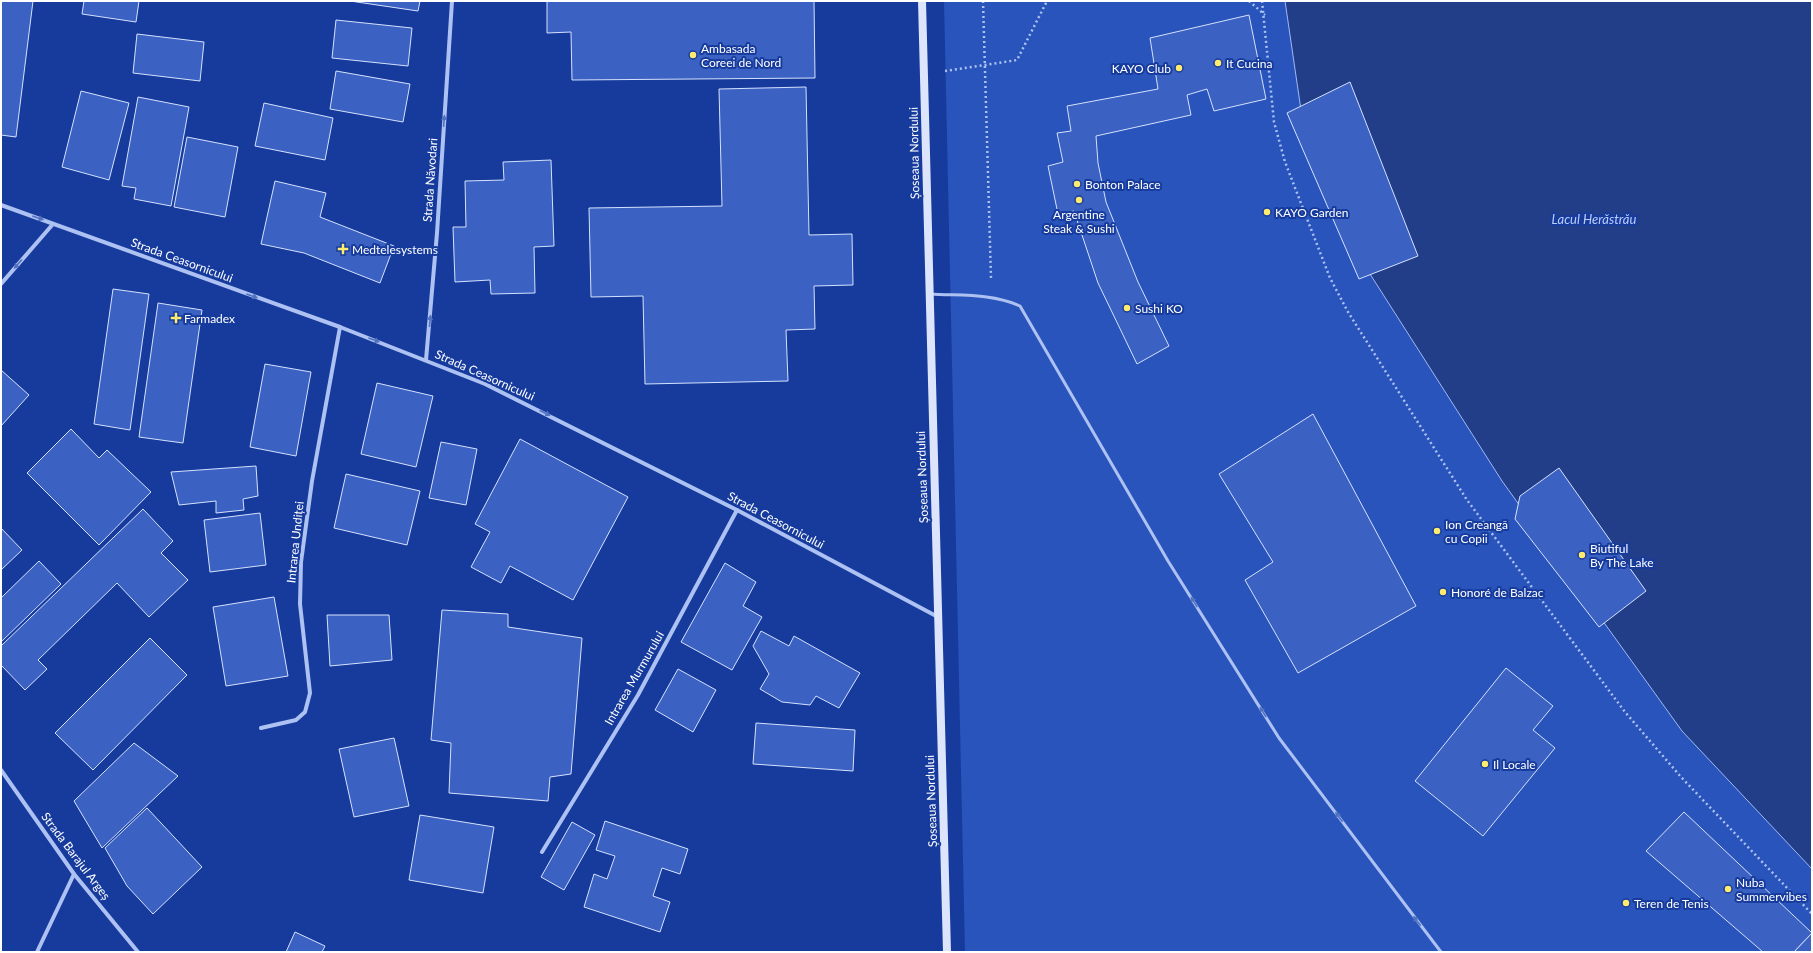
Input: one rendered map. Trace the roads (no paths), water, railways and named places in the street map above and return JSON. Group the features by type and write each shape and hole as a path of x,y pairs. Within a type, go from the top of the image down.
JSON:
{"main road":[{"name":"Șoseaua Nordului","path":"922,1 947,952"}],"street":[{"name":"Strada Năvodari","path":"426,360 437,233 452,1"},
{"name":"Strada Ceasornicului","path":"1,205 340,327 486,384 737,510 938,617"},
{"path":"1,284 53,224"},
{"name":"Intrarea Undiței","path":"261,728 296,720 305,712 310,693 300,604 301,562 312,481 340,327"},
{"name":"Intrarea Murmurului","path":"542,852 638,695 737,510"},
{"name":"Strada Barajul Argeș","path":"1,770 74,874 138,952"},
{"path":"37,952 74,874"}],"lane":[{"path":"929,294 992,297 1007,300 1020,306 1168,561 1278,738 1441,952"}],"water":[{"name":"Lacul Herăstrău","path":"1285,1 1812,1 1812,869 1682,731 1502,481 1370,274 1302,117"}],"place":[{"name":"Ambasada Coreei de Nord","path":"693,55"},
{"name":"It Cucina","path":"1218,63"},
{"name":"KAYO Club","path":"1179,68"},
{"name":"Bonton Palace","path":"1077,184"},
{"name":"Argentine Steak & Sushi","path":"1079,200"},
{"name":"KAYO Garden","path":"1267,212"},
{"name":"Medtelesystems","path":"343,249"},
{"name":"Sushi KO","path":"1127,308"},
{"name":"Farmadex","path":"176,318"},
{"name":"Ion Creangă cu Copii","path":"1437,531"},
{"name":"Biutiful By The Lake","path":"1582,555"},
{"name":"Honoré de Balzac","path":"1443,592"},
{"name":"Il Locale","path":"1485,764"},
{"name":"Nuba Summervibes","path":"1728,889"},
{"name":"Teren de Tenis","path":"1626,903"}]}
